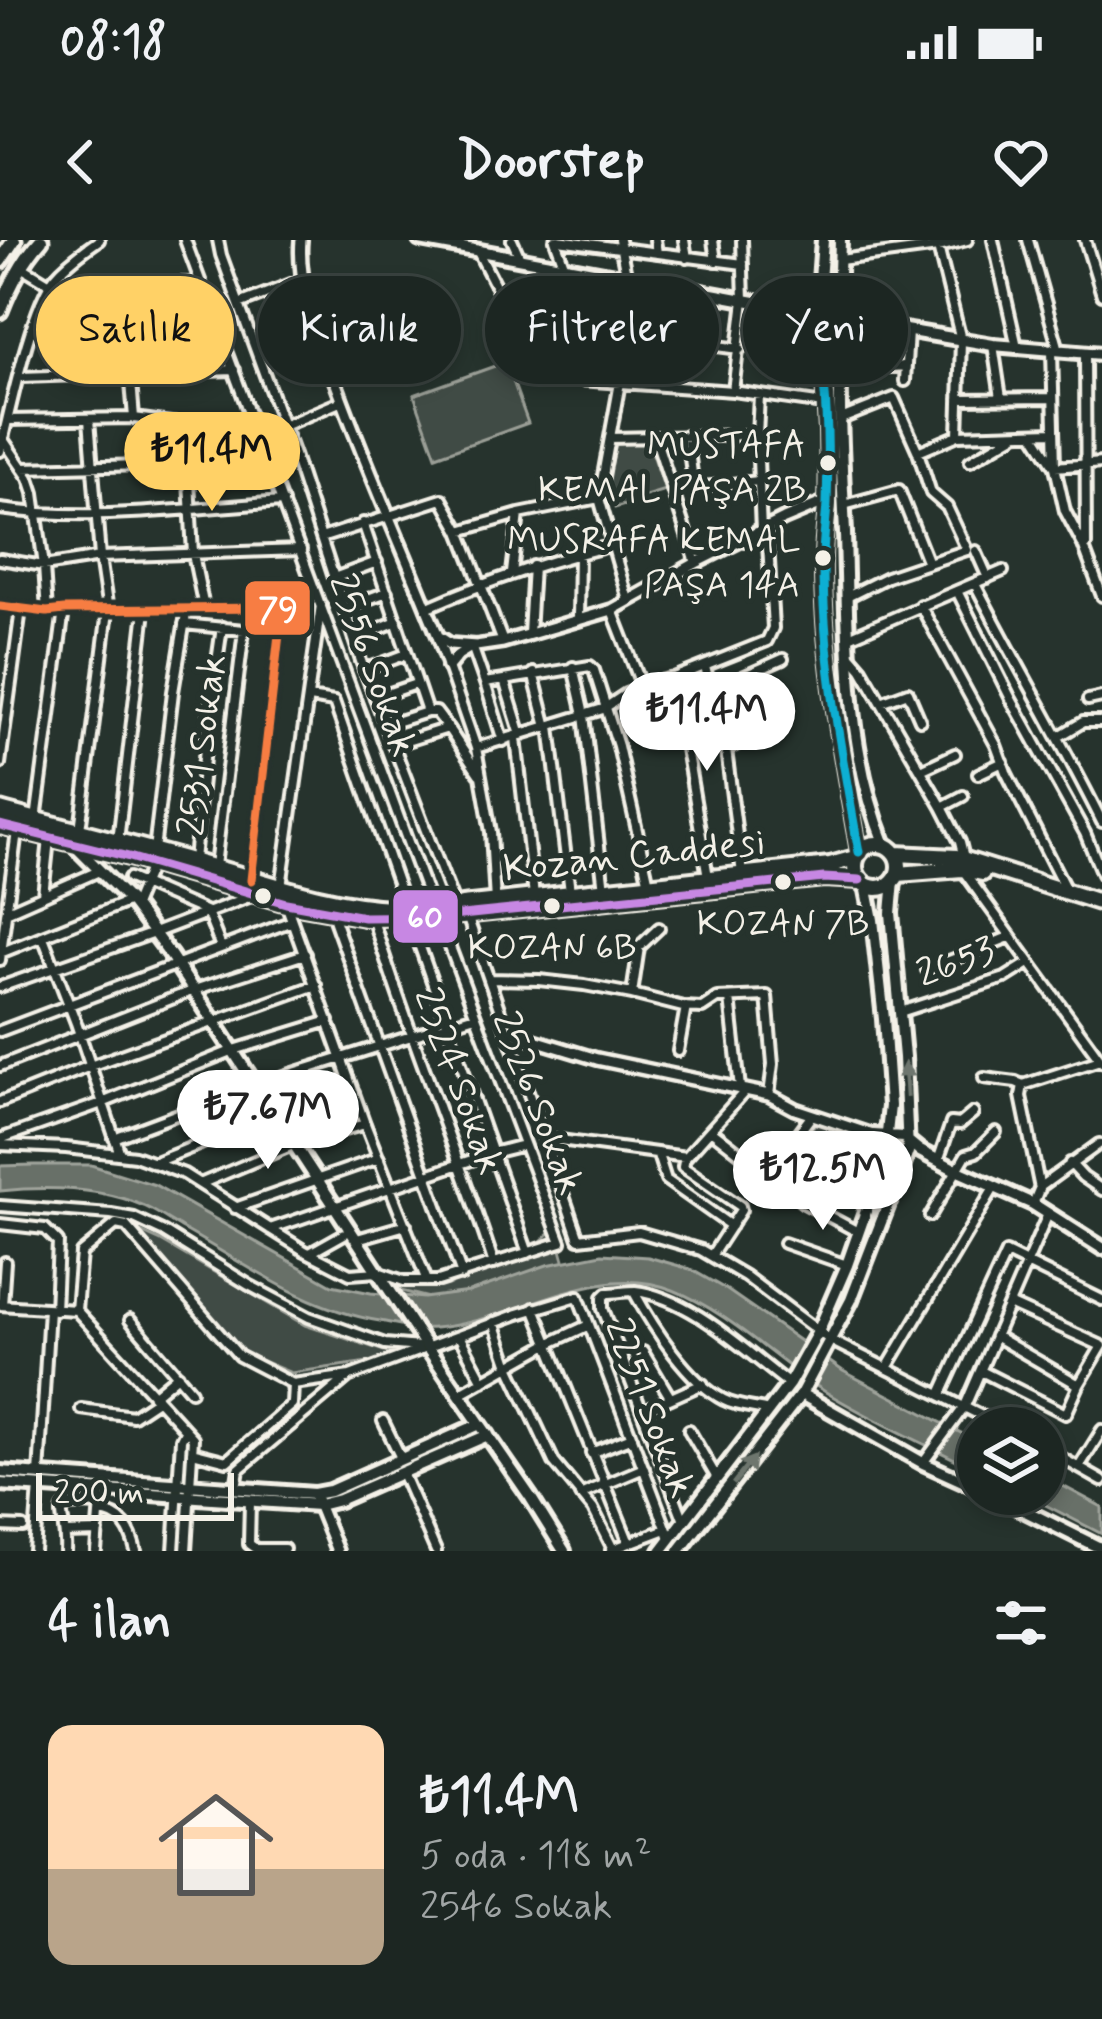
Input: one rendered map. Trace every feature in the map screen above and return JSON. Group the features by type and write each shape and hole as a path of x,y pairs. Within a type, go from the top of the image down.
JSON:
{"highway":[{"name":"Kozan Caddesi","path":"0,810 331,911 372,917 824,878 863,883"},
{"name":"Kozan Caddesi","path":"0,825 50,838 118,841 153,857 215,867 254,887"},
{"path":"1102,907 963,865 896,877 881,888 863,883 854,866 857,855 871,844 963,865 1067,892 1102,907"},
{"path":"890,849 898,860 896,877"},
{"name":"Kozan Caddesi","path":"461,910 534,897 830,865 857,855"},
{"name":"Kozan Caddesi","path":"283,896 407,912"}],"main road":[{"path":"0,261 14,240"},
{"path":"0,311 21,266 41,240"},
{"path":"420,240 612,276"},
{"path":"819,276 823,240"},
{"path":"840,240 841,276"},
{"path":"908,331 993,345 1102,354"},
{"path":"822,384 826,646 857,855"},
{"path":"840,384 849,654 863,779 872,814 890,849"},
{"path":"79,836 100,871 132,904 176,964 565,1551"},
{"path":"672,1540 692,1545 803,1390 851,1300 913,1149 891,913 896,877"},
{"path":"661,1551 791,1380 848,1265 884,1160 890,1106 884,1019 873,920 863,883"},
{"path":"873,1135 886,1140 903,1137 913,1149 1033,1204 1102,1248"},
{"path":"803,1390 957,1475"},
{"path":"0,1472 100,1491 236,1488 317,1499 401,1458 484,1430"},
{"path":"0,1484 39,1481 184,1491 250,1501 339,1500 484,1430"},
{"path":"1033,1515 1102,1549"}],"street":[{"path":"58,276 99,240"},
{"name":"2556 Sokak","path":"185,240 198,276"},
{"path":"218,240 364,670 490,980 580,1238 639,1232 701,1250 745,1276 828,1344 941,1394 958,1407"},
{"path":"301,240 303,276"},
{"path":"512,240 520,259"},
{"path":"566,276 556,240 619,244 743,264"},
{"path":"656,240 657,253"},
{"path":"685,240 687,257"},
{"path":"713,240 716,261"},
{"path":"742,240 743,276"},
{"path":"840,260 967,240"},
{"path":"993,240 1017,347"},
{"path":"1028,240 1056,350 1055,467 1065,511 1101,590"},
{"path":"1102,243 1086,243 1102,295"},
{"path":"619,244 626,276"},
{"path":"932,245 961,340 958,436"},
{"path":"477,250 490,276"},
{"path":"21,266 37,276"},
{"path":"239,304 258,297"},
{"path":"734,391 743,312"},
{"path":"0,451 36,316"},
{"path":"32,332 36,332"},
{"path":"993,345 1001,398"},
{"path":"719,346 740,349"},
{"path":"1085,352 1086,553"},
{"name":"2556 Sokak","path":"234,370 435,911"},
{"path":"20,377 36,377"},
{"path":"132,384 134,418"},
{"path":"336,384 438,636 476,748 491,832 495,902"},
{"path":"622,384 599,498 628,600"},
{"path":"636,384 824,404"},
{"path":"476,748 584,715 651,684 758,646 772,634 759,481 759,395"},
{"path":"840,419 895,398 932,493 946,507 967,550 887,577 847,597"},
{"path":"959,398 1053,398"},
{"path":"283,426 342,401"},
{"path":"8,420 134,418 186,425 252,421"},
{"path":"79,836 108,611 88,419"},
{"path":"186,425 193,554 204,608"},
{"path":"918,452 958,436 1053,432"},
{"path":"970,461 1017,433"},
{"path":"1033,433 1055,467"},
{"path":"655,436 696,563"},
{"path":"687,436 694,488"},
{"path":"610,438 757,436"},
{"path":"1,438 34,493 47,612"},
{"path":"22,468 268,462"},
{"path":"1055,467 1102,464"},
{"path":"674,494 759,481"},
{"path":"844,506 899,490 928,562"},
{"path":"460,531 599,498"},
{"path":"321,538 442,499 460,531 503,642"},
{"path":"438,636 450,644 503,642 612,610 696,563 827,501"},
{"path":"0,509 96,513 284,502"},
{"path":"512,573 519,514"},
{"path":"363,523 427,712"},
{"path":"427,608 512,573 613,545"},
{"path":"0,559 44,566 100,557 301,550"},
{"path":"976,551 988,578"},
{"path":"578,619 579,553"},
{"path":"334,578 377,562"},
{"path":"529,634 533,566"},
{"path":"849,637 1003,571"},
{"path":"975,584 1102,822"},
{"path":"957,591 1102,874"},
{"path":"344,608 387,592"},
{"path":"321,604 283,896 427,1281"},
{"path":"920,605 1067,892"},
{"path":"0,606 47,612 282,608 254,887 154,933 0,987"},
{"path":"0,764 21,608"},
{"path":"0,955 132,904 143,884 153,857 187,608"},
{"path":"36,820 64,610"},
{"path":"118,841 145,610"},
{"path":"612,610 639,679 651,684"},
{"path":"354,639 397,621"},
{"path":"184,624 221,627 194,862"},
{"name":"2531 Sokak","path":"215,867 244,630 221,627"},
{"path":"448,667 472,646"},
{"path":"472,646 503,741"},
{"path":"364,670 406,654"},
{"path":"849,654 942,807 960,842 963,865 1009,937 1101,1061 1023,1085 984,1078"},
{"path":"711,691 783,658"},
{"path":"485,683 572,667 594,670 607,705 650,884"},
{"path":"572,667 584,715 604,890"},
{"path":"705,667 726,750 742,874"},
{"path":"532,674 549,727 570,893"},
{"path":"674,678 708,878"},
{"path":"504,680 518,736 534,897"},
{"path":"375,698 416,684"},
{"path":"881,702 908,692 920,720"},
{"path":"718,720 769,697"},
{"path":"1088,700 1102,697"},
{"path":"0,1142 119,1154 184,1174 350,1274 378,1272 404,1281 427,1281 528,1253 334,702 308,698"},
{"path":"386,725 436,712 482,777"},
{"path":"1058,736 1083,722 1102,722"},
{"path":"726,750 777,723"},
{"path":"394,746 448,728"},
{"path":"921,770 955,754"},
{"path":"978,774 1003,762"},
{"path":"942,807 963,796"},
{"path":"0,955 17,830"},
{"path":"44,896 50,838"},
{"path":"8,911 100,871"},
{"path":"129,878 207,912 221,947"},
{"path":"331,911 462,1275"},
{"name":"2526 Sokak","path":"435,911 561,1242 528,1253"},
{"name":"2524 Sokak","path":"372,917 494,1264"},
{"path":"0,1031 292,920"},
{"path":"632,994 639,947 659,928"},
{"path":"43,937 119,1154"},
{"path":"927,970 1009,937"},
{"path":"0,1066 304,954"},
{"name":"2653","path":"900,1012 1005,978 1029,963"},
{"path":"490,980 538,980 702,1008 717,998 767,996 773,1064 769,1095"},
{"path":"0,1102 316,985"},
{"path":"711,1256 742,1210 683,1167 685,1157 712,1131 743,1089 730,998"},
{"path":"678,1051 686,1007"},
{"path":"114,1138 256,1085 475,1016"},
{"path":"0,1142 234,1050 329,1021"},
{"path":"508,1032 597,1059 769,1095 873,1135"},
{"path":"1023,1085 1021,1096 1040,1189"},
{"path":"154,1163 275,1114 354,1091"},
{"path":"938,1161 951,1124 960,1124 973,1113"},
{"path":"768,1174 812,1115"},
{"path":"200,1184 295,1144 365,1124"},
{"path":"712,1131 804,1203 860,1232"},
{"path":"930,1216 966,1155 996,1132"},
{"path":"545,1138 685,1157"},
{"path":"1033,1204 1040,1189 1099,1144"},
{"path":"270,1229 524,1145"},
{"path":"658,1155 666,1180 731,1226"},
{"path":"235,1208 379,1158"},
{"path":"1070,1163 1102,1190"},
{"path":"887,1368 994,1188"},
{"path":"0,1206 134,1218 309,1317 385,1345 428,1348"},
{"path":"963,1407 1048,1213"},
{"path":"0,1224 45,1228 58,1242 34,1551"},
{"path":"59,1253 81,1253 116,1224 126,1226 239,1355 293,1384 350,1376 534,1308 628,1543"},
{"path":"309,1253 354,1235 406,1225"},
{"path":"784,1243 848,1265"},
{"path":"76,1310 81,1253"},
{"path":"941,1394 1006,1253 1102,1300"},
{"path":"4,1262 1,1305 76,1310 193,1438 174,1551"},
{"path":"684,1521 603,1309 603,1297 633,1291 685,1307 791,1380"},
{"path":"633,1291 658,1331 703,1384 728,1403 770,1412"},
{"name":"2251 Sokak","path":"534,1308 578,1296 672,1540"},
{"path":"980,1371 1066,1414 1102,1346 1009,1304"},
{"path":"130,1320 191,1391"},
{"path":"494,1322 554,1462 593,1509 611,1550 628,1543 672,1540"},
{"path":"459,1394 589,1325"},
{"path":"458,1336 483,1381"},
{"path":"995,1336 1079,1385"},
{"path":"643,1352 670,1397"},
{"path":"81,1409 134,1416 178,1375"},
{"path":"236,1488 239,1469 350,1376"},
{"path":"227,1461 292,1404 293,1384"},
{"path":"642,1411 703,1384"},
{"path":"926,1457 957,1417"},
{"path":"382,1421 401,1458"},
{"path":"689,1430 717,1478"},
{"path":"1079,1467 1102,1430"},
{"path":"185,1431 181,1439 186,1551"},
{"path":"591,1453 632,1437"},
{"path":"192,1452 239,1469"},
{"path":"1065,1459 1102,1480"},
{"path":"580,1496 644,1468"},
{"path":"402,1473 436,1551"},
{"path":"97,1551 100,1491"},
{"path":"317,1499 337,1551"},
{"path":"250,1501 249,1544 256,1549 284,1549"},
{"path":"65,1551 61,1512 71,1503 114,1514 134,1539 136,1551"},
{"path":"0,1526 23,1527"},
{"path":"66,1533 98,1532"}],"shaded area":[{"path":"485,370 485,384 514,384 528,423 436,456 414,395 445,384 461,384 461,378"},
{"path":"619,441 651,448 665,490 615,508 607,504 605,494"},
{"path":"817,1119 831,1125 823,1152 840,1168 821,1209 778,1178"},
{"path":"91,1165 155,1185 332,1285 371,1293 424,1298 469,1292 547,1265 602,1254 648,1257 690,1269 843,1371 957,1431 957,1460 842,1402 713,1311 673,1290 613,1282 464,1324 400,1325 353,1315 302,1296 127,1200 73,1190 0,1191 0,1166"},
{"path":"555,1228 566,1267 491,1292 437,1300 401,1291 394,1281 434,1281 528,1253"},
{"path":"134,1229 305,1325 403,1357 291,1373 243,1353"},
{"path":"1065,1487 1102,1507 1102,1534 1065,1515"}],"transit line":[{"path":"824,384 826,632 859,852"},
{"name":"79","path":"0,606 47,612 282,608 251,880"},
{"name":"60","path":"0,825 286,903 364,917 452,916 824,878 860,880"}],"place":[{"name":"MUSTAFA KEMAL PAŞA 2B","path":"828,463"},
{"name":"MUSRAFA KEMAL PAŞA 14A","path":"823,558"},
{"name":"KOZAN 7B","path":"783,882"},
{"name":"KOZAN 6B","path":"552,906"}]}
